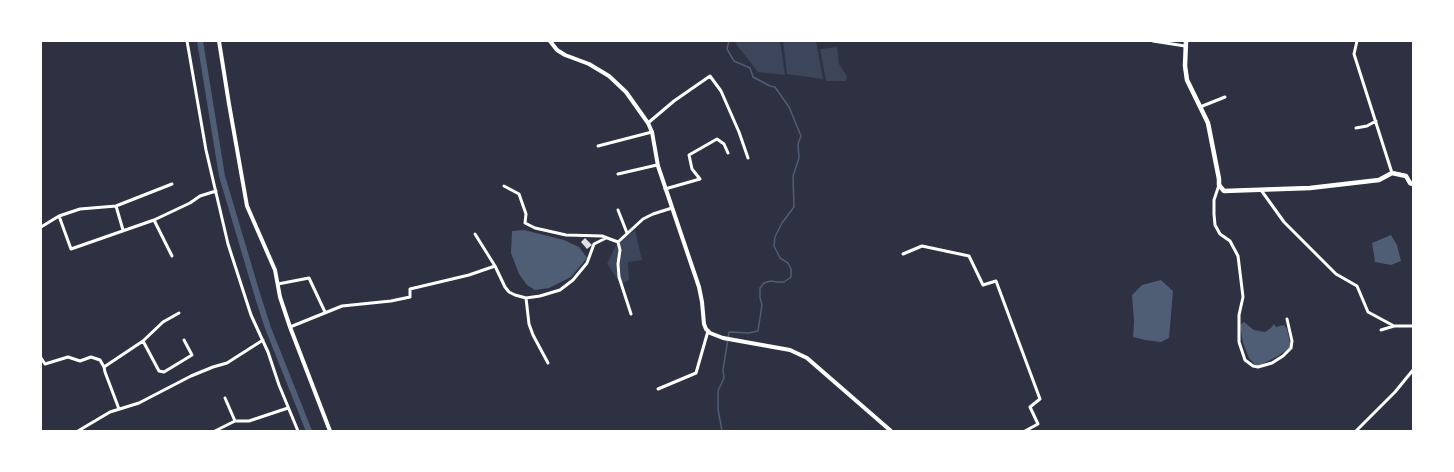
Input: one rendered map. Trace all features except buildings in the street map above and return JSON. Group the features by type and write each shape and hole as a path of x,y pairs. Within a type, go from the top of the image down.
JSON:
{"main road":[{"path":"1185,43 1185,66 1187,80 1208,123 1219,185 1224,191 1310,188 1379,180 1392,173 1406,176 1410,183 1413,184"}],"street":[{"path":"187,41 206,150 228,244 251,315 263,340 298,431"},
{"path":"219,41 247,206 275,270 290,327 330,431"},
{"path":"550,41 564,56 589,64 610,76 626,92 648,123 652,132 657,165 699,287 704,324 708,331 723,338 790,350 807,358 891,431"},
{"path":"1357,41 1354,54 1392,173"},
{"path":"1153,42 1185,43"},
{"path":"648,123 674,101 710,76 721,91 739,132 748,158"},
{"path":"1200,107 1225,97"},
{"path":"1356,128 1367,126 1376,121"},
{"path":"598,146 652,132"},
{"path":"665,189 700,180 692,169 688,155 717,139 724,144 728,153"},
{"path":"618,174 657,165"},
{"path":"41,227 59,216 80,209 116,206 172,184"},
{"path":"1219,185 1214,200 1215,225 1220,234 1230,241 1238,256 1243,297 1242,308 1239,315 1239,342 1245,360 1253,366 1258,366 1272,363 1283,356 1291,348 1292,341 1287,320"},
{"path":"504,186 519,194 526,214 525,223 535,228 566,235 602,236 618,242"},
{"path":"1260,189 1284,222 1336,274 1357,286 1368,312 1394,326"},
{"path":"59,216 71,249 154,220 190,203 200,196 216,191"},
{"path":"116,206 123,230"},
{"path":"618,242 642,219 672,208"},
{"path":"618,210 627,232"},
{"path":"154,220 172,256"},
{"path":"475,234 495,266 505,287 515,296 526,298 540,296 560,290 573,280 587,263 594,244 593,236"},
{"path":"594,244 606,238"},
{"path":"618,242 620,250 618,264 619,277 631,314"},
{"path":"903,254 922,246 968,256 983,285 996,281 1040,399 1030,407 1038,424 1026,431"},
{"path":"290,327 342,306 391,301 410,297 410,289 469,275 495,266"},
{"path":"278,284 309,278 325,312"},
{"path":"526,298 529,324 533,335 548,363"},
{"path":"104,367 142,342 163,322 179,313"},
{"path":"1381,330 1394,326 1413,326"},
{"path":"658,389 696,374 708,331"},
{"path":"142,342 159,371 164,372 192,355 184,340"},
{"path":"78,431 85,429 110,412 139,403 190,376 227,363 263,340"},
{"path":"41,358 45,364 68,357 80,361 91,357 100,360 119,409"},
{"path":"1356,431 1395,392 1413,370"},
{"path":"225,398 235,421"},
{"path":"215,431 235,421 249,421 288,408"}],"shaded area":[{"path":"737,41 780,41 785,75 758,72 736,44"},
{"path":"783,41 816,41 823,79 787,74"},
{"path":"837,47 839,64 847,76 846,81 826,81 820,49"},
{"path":"524,230 564,240 579,247 587,258 571,277 549,288 535,290 527,285 519,274 511,253 512,231"},
{"path":"635,230 642,260 628,262 629,280 621,284 607,264 616,245"},
{"path":"1391,235 1397,245 1401,261 1391,265 1375,262 1372,243"},
{"path":"1161,280 1173,291 1169,338 1161,342 1133,337 1134,322 1132,295 1142,285"},
{"path":"1244,322 1254,330 1265,332 1274,324 1276,327 1284,325 1287,329 1291,347 1257,367 1249,358 1243,343 1240,325"}],"waterway":[{"path":"200,41 222,176 268,328 309,431"},
{"path":"722,431 718,409 718,391 724,378 723,370 729,332 749,333 758,331 762,305 760,288 764,283 771,281 784,282 791,277 791,269 788,263 780,258 774,246 775,237 782,223 794,207 793,176 799,158 798,144 801,136 789,107 775,87 753,77 750,68 734,61 727,49 729,41"}]}
